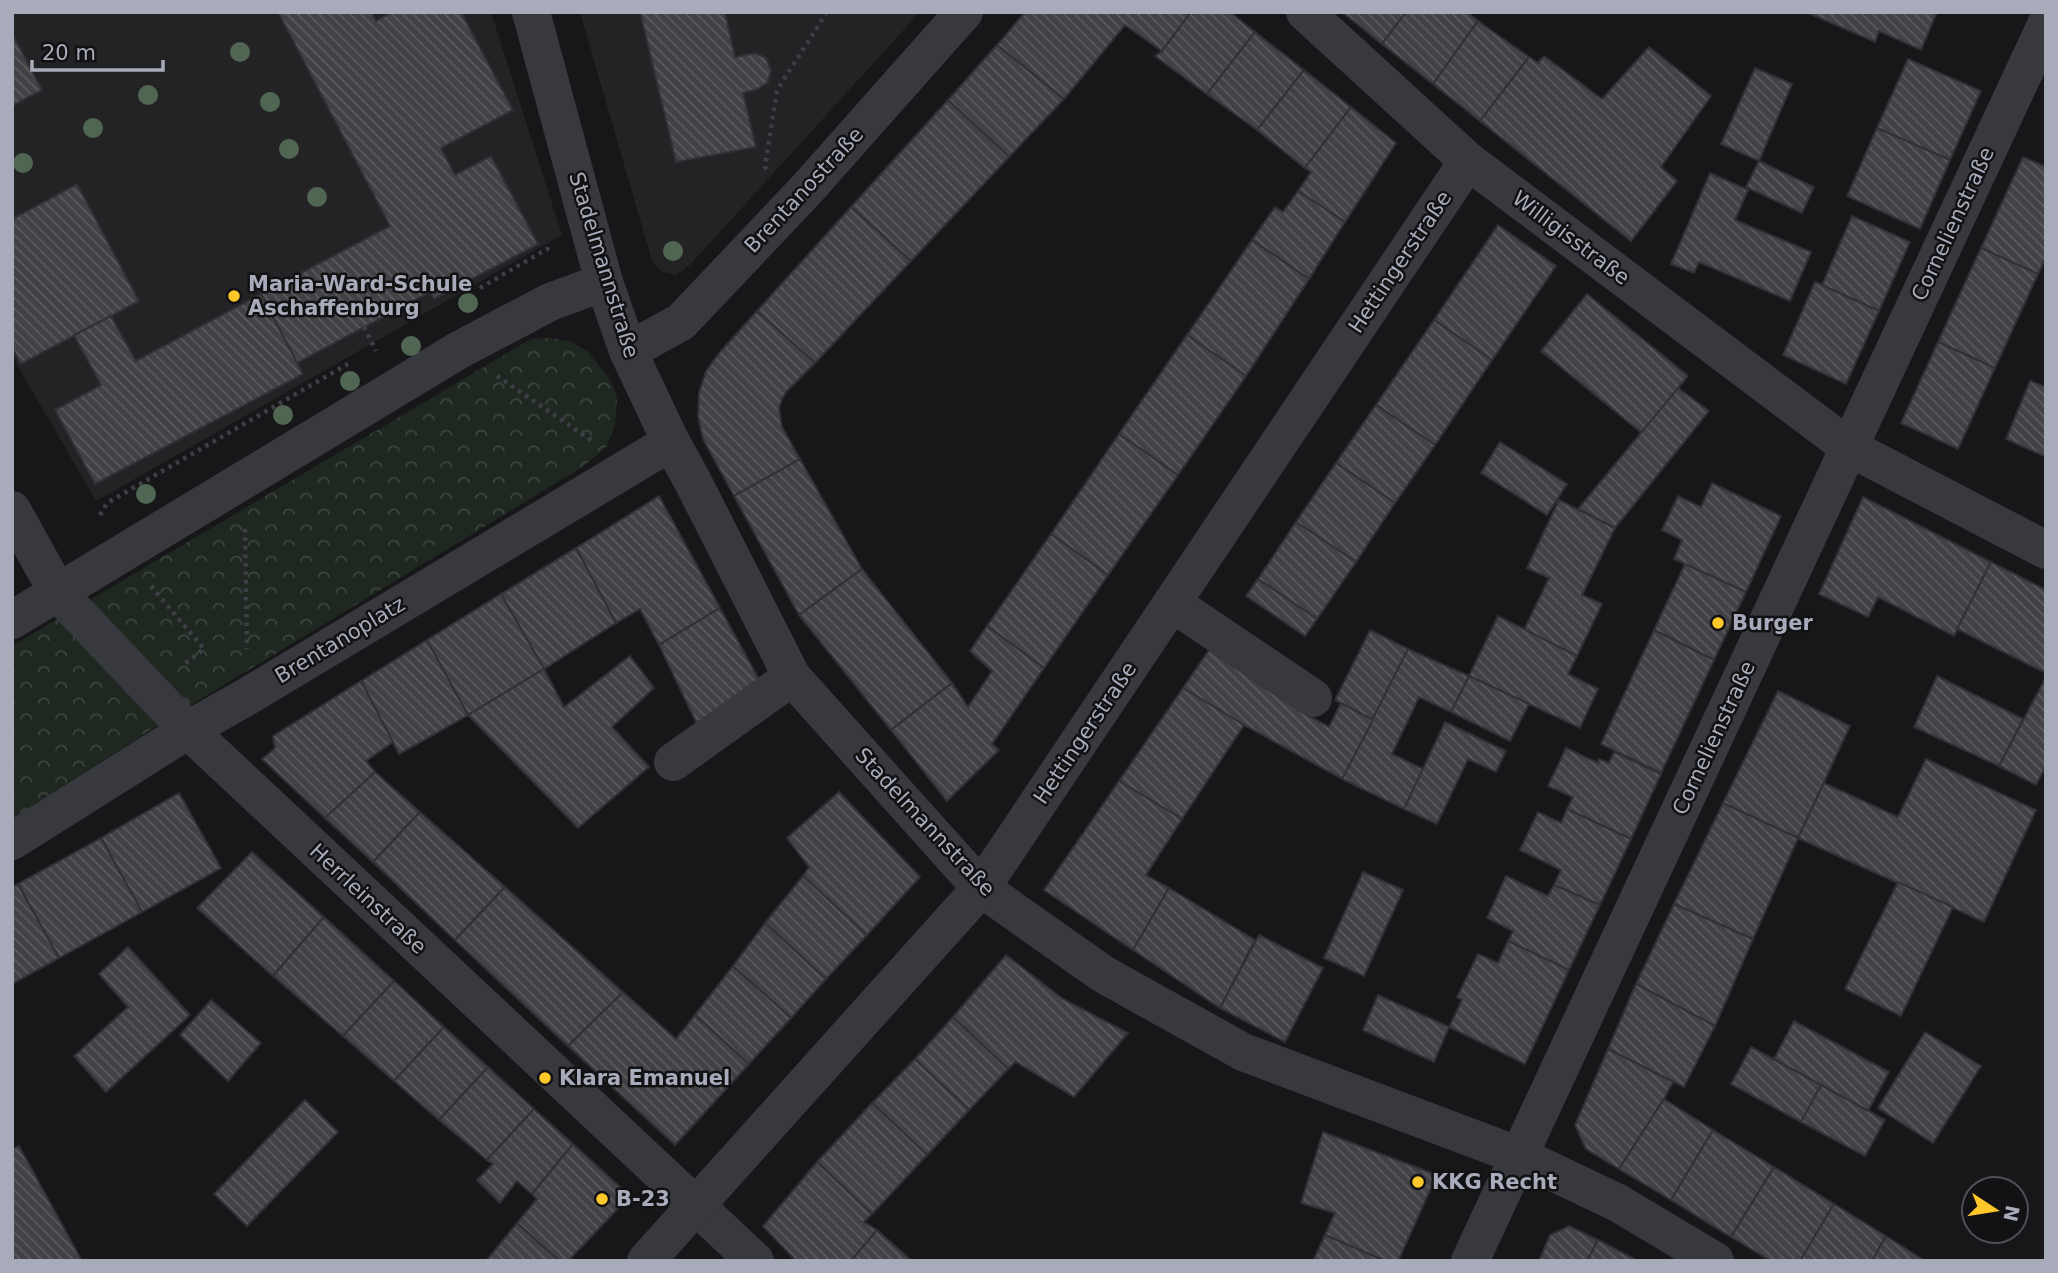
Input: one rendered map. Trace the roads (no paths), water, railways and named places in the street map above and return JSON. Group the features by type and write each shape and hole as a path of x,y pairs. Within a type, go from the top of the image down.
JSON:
{"street":[{"name":"Stadelmannstraße","path":"531,12 604,282 628,351 671,442 792,677 981,888 1103,974 1243,1052 1517,1155 1618,1203 1715,1261"},
{"name":"Brentanostraße","path":"628,351 681,322 806,190 964,12"},
{"name":"Willigisstraße","path":"1305,12 1468,161 1850,448 2046,550"},
{"name":"Cornelienstraße","path":"1470,1261 1517,1155 2046,25"},
{"name":"Hettingerstraße","path":"646,1261 981,888 1468,161"},
{"path":"12,620 459,349 550,302 604,282"},
{"name":"Brentanoplatz","path":"12,841 188,730 671,442"},
{"name":"Herrleinstraße","path":"12,510 58,593 188,730 755,1261"},
{"path":"1172,603 1313,698"},
{"path":"673,762 792,677"}],"place":[{"name":"Maria-Ward-Schule Aschaffenburg","path":"234,296"},
{"name":"Burger","path":"1718,623"},
{"name":"Klara Emanuel","path":"545,1078"},
{"name":"KKG Recht","path":"1418,1182"},
{"name":"B-23","path":"602,1199"}]}
